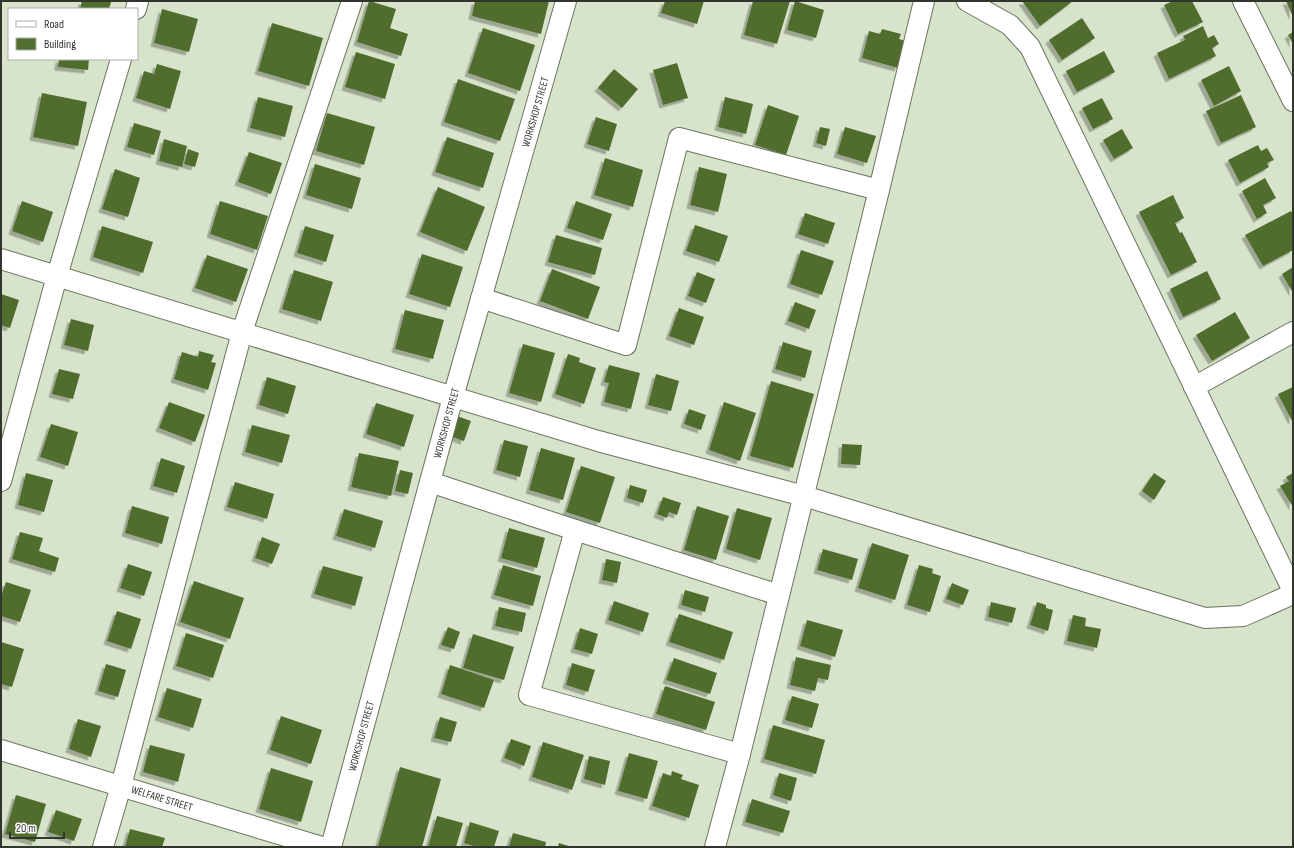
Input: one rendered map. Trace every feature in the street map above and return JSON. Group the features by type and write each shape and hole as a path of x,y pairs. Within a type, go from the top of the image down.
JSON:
{"street":[{"path":"103,847 121,786 242,332 352,1"},
{"name":"WORKSHOP STREET","path":"331,847 453,397 566,1"},
{"path":"715,847 740,754 804,496 924,1"},
{"path":"967,1 1010,25 1030,47 1293,591"},
{"path":"1244,1 1293,101"},
{"path":"1,481 57,276 121,60"},
{"path":"481,298 626,345 679,138 879,190"},
{"path":"1,259 598,441 804,496 1205,618 1243,616 1293,594"},
{"path":"1194,387 1293,332"},
{"path":"430,482 779,595"},
{"path":"575,530 529,695 740,754"},
{"name":"WELFARE STREET","path":"1,750 322,847"}],"building":[{"path":"82,1 111,2 109,8 80,8"},
{"path":"369,1 396,9 390,28 408,34 401,56 357,42"},
{"path":"475,1 549,1 541,34 472,16"},
{"path":"665,1 704,1 697,24 661,13"},
{"path":"753,1 790,1 777,44 744,35"},
{"path":"795,1 824,10 816,38 787,30"},
{"path":"1022,1 1073,1 1040,26"},
{"path":"1173,1 1192,1 1203,22 1178,34 1164,5"},
{"path":"1286,1 1293,1 1293,17"},
{"path":"162,9 198,19 189,52 154,43"},
{"path":"1082,18 1095,38 1062,60 1049,40"},
{"path":"272,23 323,38 309,86 258,71"},
{"path":"1203,26 1208,38 1214,35 1219,44 1212,48 1216,56 1169,79 1157,53 1185,40 1183,36"},
{"path":"483,28 535,45 520,91 468,73"},
{"path":"882,29 901,34 899,39 906,41 898,68 862,58 869,31 880,34"},
{"path":"1293,32 1293,44 1288,35"},
{"path":"1104,51 1115,72 1077,92 1066,71"},
{"path":"356,52 395,64 385,99 345,87"},
{"path":"59,60 89,60 88,70 58,67"},
{"path":"677,63 688,98 663,105 653,70"},
{"path":"157,64 181,71 170,109 136,98 144,71 154,74"},
{"path":"1229,66 1241,91 1214,106 1201,80"},
{"path":"614,69 638,89 622,108 598,88"},
{"path":"458,79 515,99 500,141 444,122"},
{"path":"42,93 87,102 78,146 33,137"},
{"path":"1241,95 1256,127 1221,143 1206,111"},
{"path":"258,97 293,106 285,137 250,128"},
{"path":"725,97 753,104 746,134 718,127"},
{"path":"1102,98 1113,119 1093,129 1082,108"},
{"path":"768,105 799,116 786,155 755,145"},
{"path":"327,113 375,127 364,165 316,151"},
{"path":"596,117 617,124 609,151 587,144"},
{"path":"134,123 161,131 154,155 127,147"},
{"path":"820,127 830,129 826,146 816,143"},
{"path":"845,127 876,136 867,163 837,154"},
{"path":"1122,129 1133,148 1114,159 1103,140"},
{"path":"447,137 494,153 483,188 435,172"},
{"path":"164,139 187,146 182,167 159,161"},
{"path":"1258,145 1261,151 1267,148 1274,160 1267,163 1269,167 1240,183 1228,160"},
{"path":"188,149 199,153 195,167 184,164"},
{"path":"249,152 282,163 271,194 238,182"},
{"path":"605,158 643,170 633,207 594,195"},
{"path":"315,164 361,178 352,209 306,195"},
{"path":"699,167 727,174 718,212 690,205"},
{"path":"115,169 140,178 128,217 102,209"},
{"path":"1265,178 1276,198 1263,205 1267,213 1257,219 1242,191"},
{"path":"438,187 485,207 467,251 420,232"},
{"path":"1173,195 1184,218 1175,223 1180,233 1182,232 1197,262 1171,275 1139,212"},
{"path":"22,201 53,212 43,242 12,231"},
{"path":"220,201 268,216 257,250 210,234"},
{"path":"576,201 612,214 603,240 567,228"},
{"path":"1291,211 1293,215 1293,250 1263,266 1245,235"},
{"path":"805,213 835,223 828,244 798,234"},
{"path":"695,225 728,236 719,262 686,251"},
{"path":"102,226 153,242 143,273 93,257"},
{"path":"305,226 334,235 326,262 297,253"},
{"path":"556,235 602,248 595,275 548,262"},
{"path":"801,250 834,261 822,295 790,284"},
{"path":"422,254 463,267 450,307 409,294"},
{"path":"207,255 248,269 236,302 195,288"},
{"path":"1293,267 1293,293 1282,274"},
{"path":"552,269 600,287 588,319 540,301"},
{"path":"294,270 333,282 321,321 282,309"},
{"path":"1207,271 1221,299 1183,317 1170,289"},
{"path":"697,272 715,279 706,303 688,296"},
{"path":"1,294 19,300 10,328 1,325"},
{"path":"795,302 816,310 809,329 788,321"},
{"path":"679,308 704,317 694,345 669,336"},
{"path":"405,310 444,320 433,359 395,349"},
{"path":"1235,312 1250,338 1212,361 1196,335"},
{"path":"71,319 94,325 88,351 64,345"},
{"path":"783,342 812,351 805,378 775,369"},
{"path":"523,344 555,353 541,402 509,393"},
{"path":"199,351 214,355 211,362 216,363 208,390 174,379 182,352 198,357"},
{"path":"568,354 580,358 579,362 596,368 584,404 555,394"},
{"path":"609,365 640,373 631,409 604,402 609,383 604,382"},
{"path":"59,369 80,374 73,399 52,394"},
{"path":"656,374 679,381 671,411 648,405"},
{"path":"267,377 296,386 288,414 259,405"},
{"path":"771,381 814,394 793,468 750,456"},
{"path":"1293,387 1293,420 1292,421 1278,394"},
{"path":"169,402 205,415 195,442 159,428"},
{"path":"724,402 756,413 740,461 709,450"},
{"path":"376,403 414,415 404,447 366,434"},
{"path":"689,409 706,415 701,430 684,424"},
{"path":"454,415 471,421 464,441 447,435"},
{"path":"51,424 78,432 68,466 40,457"},
{"path":"252,425 290,435 282,463 245,452"},
{"path":"504,440 528,446 520,477 496,470"},
{"path":"842,444 862,445 860,465 841,464"},
{"path":"541,448 575,458 563,500 529,490"},
{"path":"359,453 399,461 391,496 351,487"},
{"path":"161,458 185,466 177,493 153,486"},
{"path":"581,466 615,477 600,523 566,512"},
{"path":"400,470 413,473 408,494 395,491"},
{"path":"26,473 53,480 44,512 18,505"},
{"path":"1154,473 1166,481 1154,500 1142,491"},
{"path":"1293,473 1293,507 1280,486 1289,481 1286,477"},
{"path":"235,482 274,494 267,519 227,507"},
{"path":"630,485 647,490 643,503 627,498"},
{"path":"663,497 681,503 677,515 669,512 667,518 657,514"},
{"path":"132,506 169,517 162,544 125,533"},
{"path":"697,506 729,516 716,560 684,550"},
{"path":"737,508 772,518 760,560 726,549"},
{"path":"344,509 383,521 375,548 336,536"},
{"path":"509,528 545,538 537,568 501,558"},
{"path":"20,532 43,538 39,551 59,558 55,572 12,559"},
{"path":"262,537 280,544 272,564 255,558"},
{"path":"872,543 909,555 895,600 858,588"},
{"path":"823,549 858,559 852,580 817,570"},
{"path":"606,559 621,562 617,583 602,580"},
{"path":"128,564 152,572 144,596 120,588"},
{"path":"503,565 541,576 533,606 494,595"},
{"path":"919,565 933,569 932,573 941,576 930,612 907,605"},
{"path":"323,566 363,577 355,606 314,594"},
{"path":"194,581 244,598 230,639 180,622"},
{"path":"6,582 31,590 20,622 1,616 1,597"},
{"path":"952,583 969,590 963,605 946,599"},
{"path":"685,590 709,597 705,612 681,605"},
{"path":"614,601 649,613 643,632 608,620"},
{"path":"991,602 1016,608 1012,623 988,617"},
{"path":"1037,602 1046,605 1046,608 1053,610 1048,631 1030,625"},
{"path":"499,607 526,613 522,632 495,626"},
{"path":"117,611 141,619 131,649 107,641"},
{"path":"679,614 733,632 724,660 669,642"},
{"path":"1073,615 1086,618 1085,626 1101,629 1097,648 1067,641"},
{"path":"807,620 843,630 835,657 800,646"},
{"path":"448,627 460,632 454,649 441,645"},
{"path":"580,628 598,634 592,654 574,649"},
{"path":"186,633 224,645 213,678 176,666"},
{"path":"473,634 514,647 504,680 463,668"},
{"path":"1,642 24,649 12,687 1,684"},
{"path":"796,657 831,665 828,680 818,678 815,691 790,685"},
{"path":"674,658 717,673 710,694 666,680"},
{"path":"572,663 595,670 588,692 566,685"},
{"path":"106,664 126,670 118,697 98,691"},
{"path":"450,665 494,680 484,708 441,694"},
{"path":"665,686 715,702 706,730 656,714"},
{"path":"167,688 202,699 193,728 158,717"},
{"path":"792,696 819,704 812,728 785,720"},
{"path":"281,716 322,730 311,764 270,750"},
{"path":"440,717 457,722 451,742 434,738"},
{"path":"78,719 101,726 91,757 69,749"},
{"path":"773,725 825,740 816,774 764,759"},
{"path":"511,739 531,746 524,766 504,758"},
{"path":"543,742 584,755 572,790 532,777"},
{"path":"150,745 185,754 178,782 143,772"},
{"path":"629,753 658,761 647,799 618,791"},
{"path":"589,756 610,761 605,785 584,779"},
{"path":"400,767 441,779 422,847 378,846"},
{"path":"271,768 313,781 301,822 259,809"},
{"path":"672,771 683,775 681,779 699,785 689,818 652,806 663,773 671,776"},
{"path":"779,773 797,778 791,801 773,795"},
{"path":"16,795 46,804 35,842 5,834"},
{"path":"752,799 790,811 783,833 745,822"},
{"path":"56,810 82,819 74,841 48,832"},
{"path":"437,816 463,823 456,847 428,847"},
{"path":"470,822 499,831 494,847 477,847 464,843"},
{"path":"130,829 165,838 162,847 125,847"},
{"path":"513,833 546,842 545,847 509,847"},
{"path":"559,843 572,847 558,847"}]}
